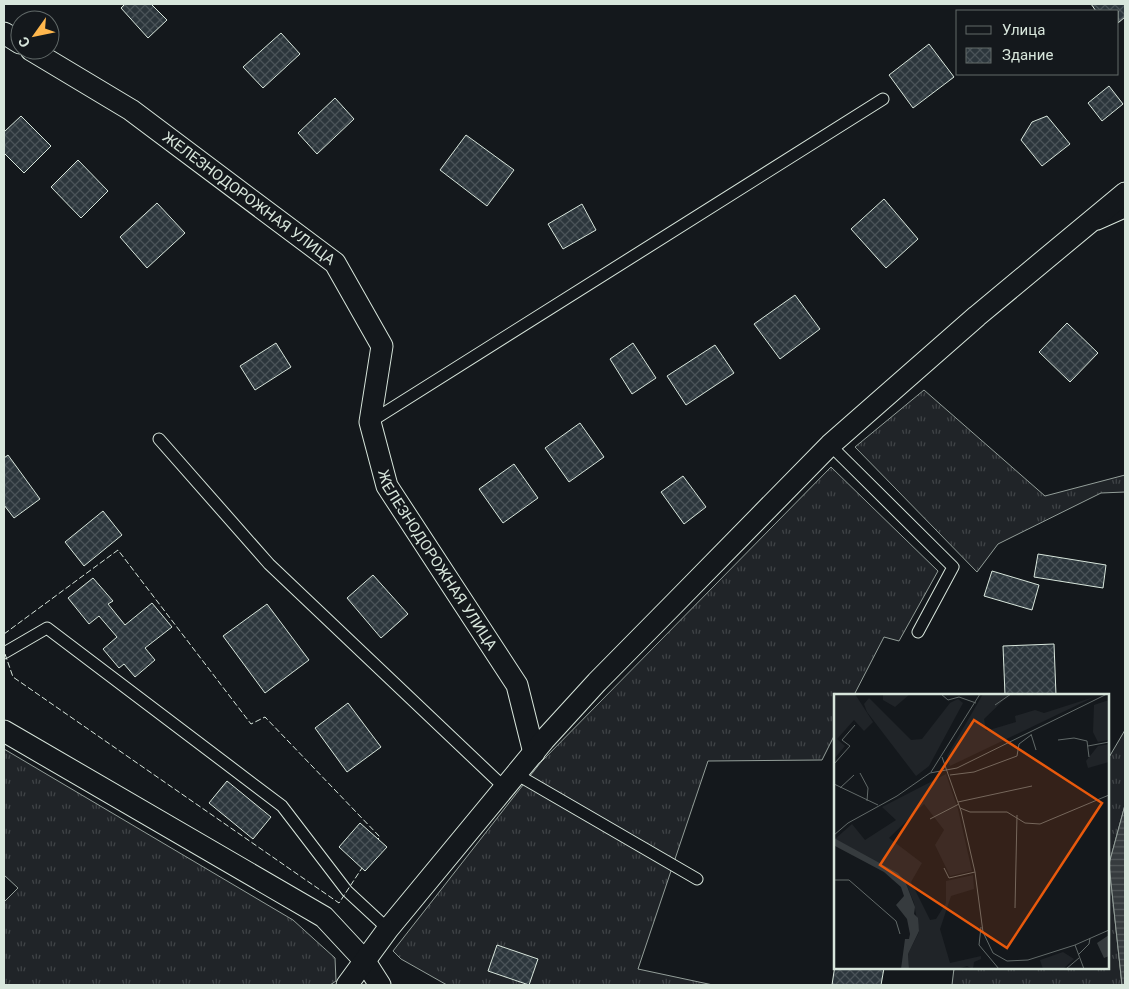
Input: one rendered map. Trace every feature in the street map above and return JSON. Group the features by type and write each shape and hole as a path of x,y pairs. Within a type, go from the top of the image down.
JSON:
{"street":[{"name":"ЖЕЛЕЗНОДОРОЖНАЯ УЛИЦА","path":"48,60 131,110 335,263 382,346 370,422 387,486 517,685 534,753"},
{"path":"347,985 388,929 510,781 597,682 830,445 977,316 1125,193"},
{"path":"4,731 324,917 364,960 380,985"}],"lane":[{"path":"370,422 883,98"},
{"path":"1082,230 1125,212"},
{"path":"159,440 269,564 510,781 697,879"},
{"path":"830,445 952,567 918,632"},
{"path":"4,653 48,628 282,806 347,891 388,929"}],"green space":[{"path":"924,390 1045,496 1125,475 1125,492 1101,493 998,544 977,572 855,447"},
{"path":"831,467 938,571 899,641 884,637 855,694 834,694 834,736 822,760 708,761 638,969 713,985 447,985 401,959 393,951 541,762"},
{"path":"1125,730 1125,805 1109,864 1109,757"},
{"path":"4,749 293,920 335,958 336,981 330,985 4,985 4,902 18,888 4,875"},
{"path":"1109,864 1122,985 952,985 954,969 1109,969"}],"shaded area":[{"path":"1125,805 1125,985 1122,985 1109,864"}],"building":[{"path":"125,4 151,4 167,20 148,38 121,8"},
{"path":"1091,4 1125,4 1125,17 1119,22 1119,10 1095,10"},
{"path":"281,33 300,54 263,88 243,67"},
{"path":"929,44 954,77 913,108 889,75"},
{"path":"1109,86 1123,104 1102,121 1088,103"},
{"path":"335,98 354,119 317,154 298,133"},
{"path":"21,116 51,146 24,173 4,153 4,132"},
{"path":"1047,116 1070,144 1042,166 1021,140 1032,122"},
{"path":"466,135 514,170 487,206 440,170"},
{"path":"78,160 108,191 81,218 51,187"},
{"path":"884,199 918,239 886,268 851,229"},
{"path":"157,203 185,233 147,268 120,237"},
{"path":"582,204 596,230 563,249 548,224"},
{"path":"795,295 820,329 780,359 754,324"},
{"path":"1067,323 1098,353 1070,382 1039,352"},
{"path":"276,343 291,367 255,390 240,366"},
{"path":"633,343 656,378 632,394 610,359"},
{"path":"715,345 734,373 686,405 667,376"},
{"path":"580,423 604,457 569,482 545,448"},
{"path":"8,455 40,499 14,518 4,505 4,458"},
{"path":"514,464 538,498 503,523 479,489"},
{"path":"683,476 706,507 684,524 661,492"},
{"path":"103,511 122,535 84,566 65,542"},
{"path":"1038,554 1106,565 1103,588 1034,577"},
{"path":"992,571 1039,585 1032,610 984,596"},
{"path":"373,575 408,614 381,638 347,598"},
{"path":"93,578 113,601 108,604 125,625 152,603 172,627 145,648 155,660 135,677 124,664 119,668 103,649 117,637 99,616 89,624 68,598"},
{"path":"267,604 309,660 265,693 223,636"},
{"path":"1054,644 1056,694 1005,694 1003,646"},
{"path":"348,703 381,747 347,772 315,728"},
{"path":"227,781 271,817 253,839 209,803"},
{"path":"360,823 387,847 365,871 339,847"},
{"path":"497,945 538,959 529,985 488,971"},
{"path":"834,969 884,969 881,985 832,985"}],"fence":[{"path":"4,634 118,550 251,724 265,717 380,837 378,839"},
{"path":"5,654 13,677 339,903 362,868"}]}
